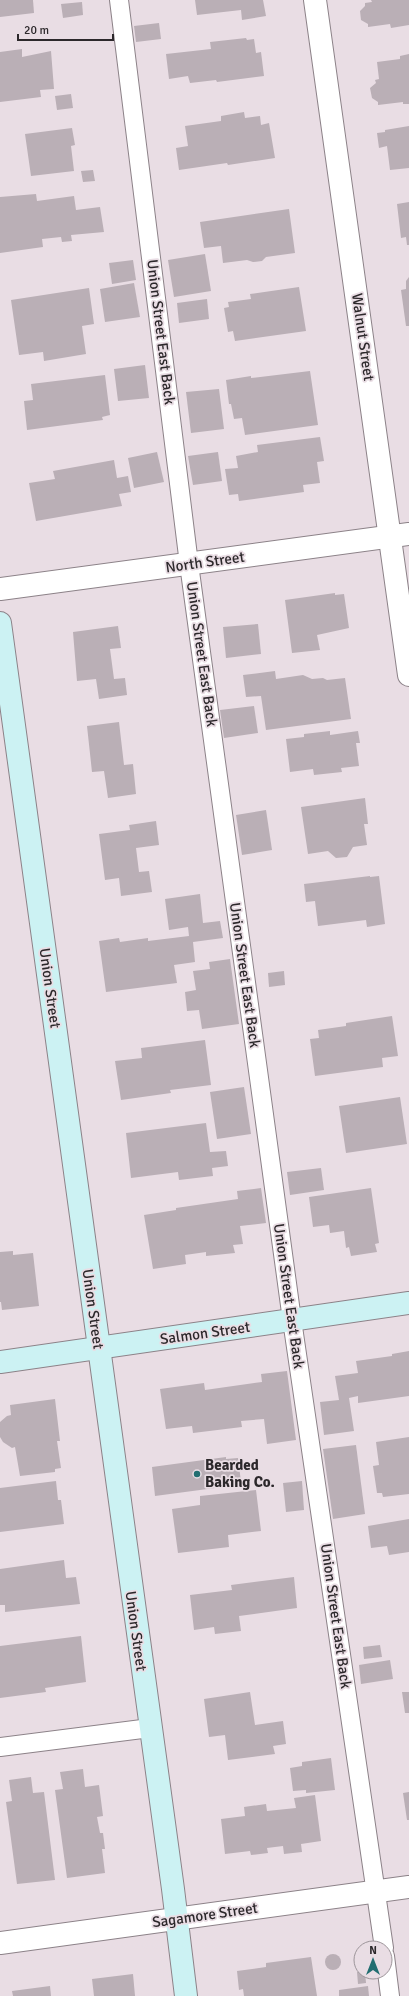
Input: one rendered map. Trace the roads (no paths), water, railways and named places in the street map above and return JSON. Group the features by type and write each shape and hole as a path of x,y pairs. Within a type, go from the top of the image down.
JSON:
{"street":[{"name":"Walnut Street","path":"315,0 400,535 409,675"},
{"name":"North Street","path":"0,589 400,535"},
{"name":"Union Street","path":"0,623 177,1919 186,1996"},
{"name":"Salmon Street","path":"0,1362 409,1303"},
{"name":"Sagamore Street","path":"0,1943 409,1887"}],"lane":[{"name":"Union Street East Back","path":"119,0 189,564 292,1320 383,1940"},
{"path":"0,1747 150,1728"},
{"path":"388,1980 390,1996"}],"place":[{"name":"Bearded Baking Co.","path":"197,1474"}]}
